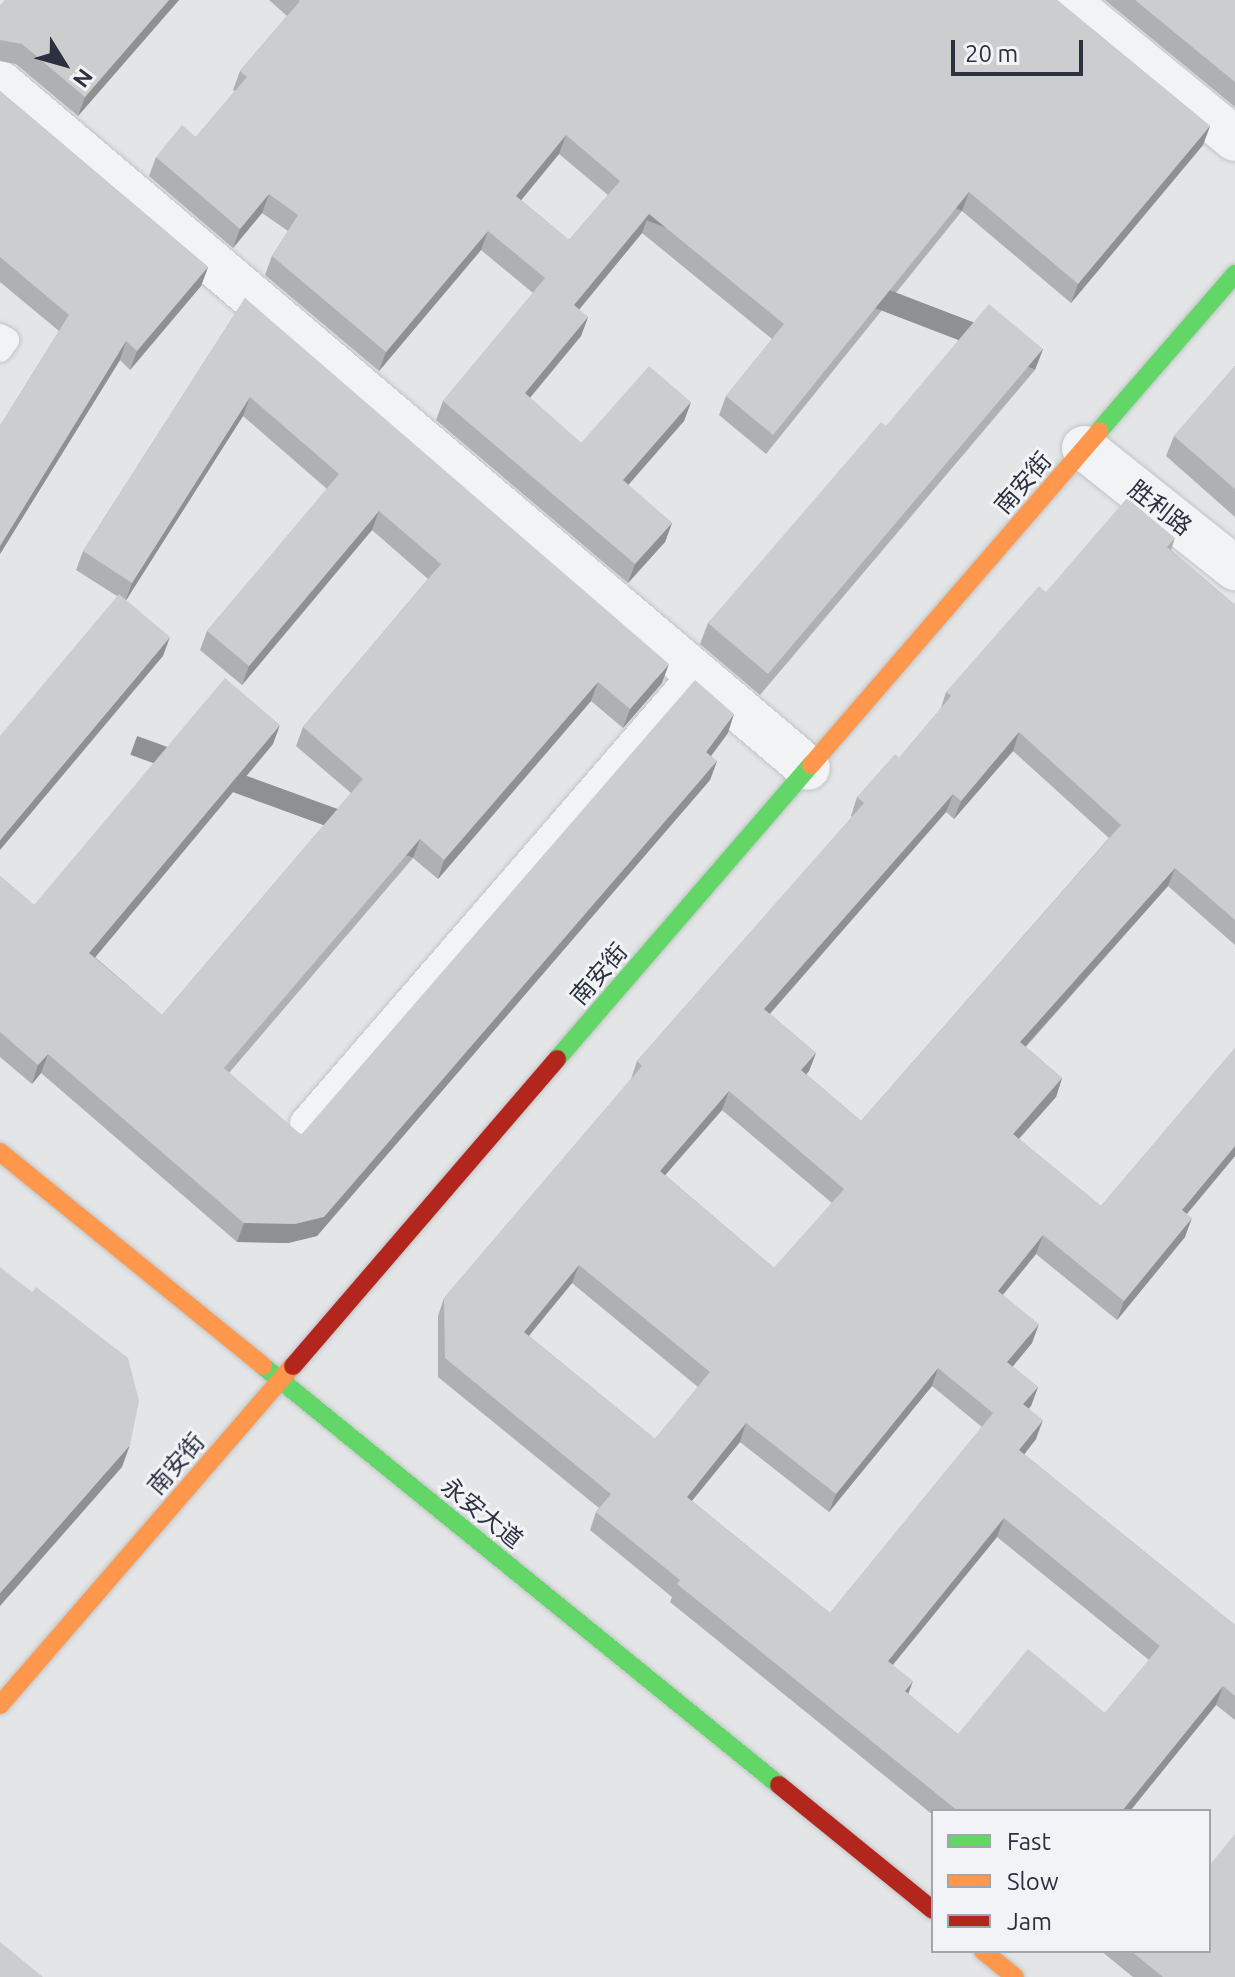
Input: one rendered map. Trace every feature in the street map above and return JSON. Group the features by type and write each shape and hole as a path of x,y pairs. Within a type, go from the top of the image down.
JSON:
{"main road":[{"name":"南安街","path":"0,1705 1235,274"},
{"name":"永安大道","path":"0,1152 931,1908"},
{"path":"985,1953 1015,1977"}],"street":[{"path":"1066,0 1235,139"},
{"path":"0,83 808,768"},
{"name":"胜利路","path":"1084,448 1235,568"}],"lane":[{"path":"0,336 7,340 0,350"},
{"path":"302,1122 693,670"}],"building":[{"path":"5,0 169,0 85,97 22,44 0,40 0,6"},
{"path":"1057,0 1210,126 1078,284 969,192 773,435 726,396 784,324 649,214 574,305 588,317 525,393 581,443 649,366 691,402 623,480 672,523 635,564 443,401 545,278 488,231 386,352 272,256 298,215 269,194 240,229 156,157 182,125 196,137 247,77 240,71 300,1","holes":["566,135 620,181 569,240 516,196"]},
{"path":"1135,0 1235,0 1235,82"},
{"path":"0,91 208,267 137,351 126,341 0,546 0,426 69,315 0,257"},
{"path":"245,298 669,664 630,709 598,682 444,860 420,839 224,1068 301,1135 695,680 734,714 706,752 717,761 324,1217 295,1224 244,1223 48,1054 38,1065 0,1032 0,876 34,905 225,678 280,725 89,953 162,1015 363,779 303,727 441,564 379,511 249,666 207,631 339,474 250,397 132,583 83,551"},
{"path":"989,304 1043,349 768,674 708,623 881,422 886,426"},
{"path":"1235,366 1235,489 1174,436"},
{"path":"1127,498 1175,538 1167,547 1235,605 1235,920 1175,868 1020,1042 1062,1078 1013,1134 1101,1206 1235,1048 1235,1146 1182,1210 1192,1218 1124,1301 1043,1235 998,1291 1039,1324 1007,1362 1038,1387 1023,1404 1043,1420 1019,1450 1235,1625 1235,1696 1223,1686 1124,1809 956,1809 677,1584 680,1580 596,1512 611,1494 445,1358 444,1298 642,1066 637,1061 864,803 857,797 895,754 899,758 951,696 946,692 1039,586 1046,592","holes":["1019,732 1121,825 861,1121 801,1070 816,1053 764,1009 953,794 961,801","729,1091 844,1189 774,1268 660,1171","579,1265 710,1372 655,1439 524,1332","938,1368 993,1413 830,1613 687,1497 746,1423 836,1494","1004,1518 1160,1646 1105,1713 1028,1649 958,1734 905,1691 913,1681 888,1661"]},
{"path":"119,594 170,637 0,840 0,736"},
{"path":"0,1267 32,1292 36,1287 128,1358 139,1401 130,1445 0,1593"},
{"path":"1235,1834 1235,1977 1163,1977 1133,1953 1211,1953 1211,1864"},
{"path":"0,1942 43,1977 0,1977"}],"traffic: fast":[{"path":"1099,431 1235,274"},
{"path":"557,1059 811,765"},
{"path":"263,1366 779,1785"}],"traffic: slow":[{"path":"811,765 1099,431"},
{"path":"0,1152 263,1366"},
{"path":"0,1705 293,1366"},
{"path":"985,1953 1015,1977"}],"traffic: jam":[{"path":"293,1366 557,1059"},
{"path":"779,1785 931,1908"}]}
